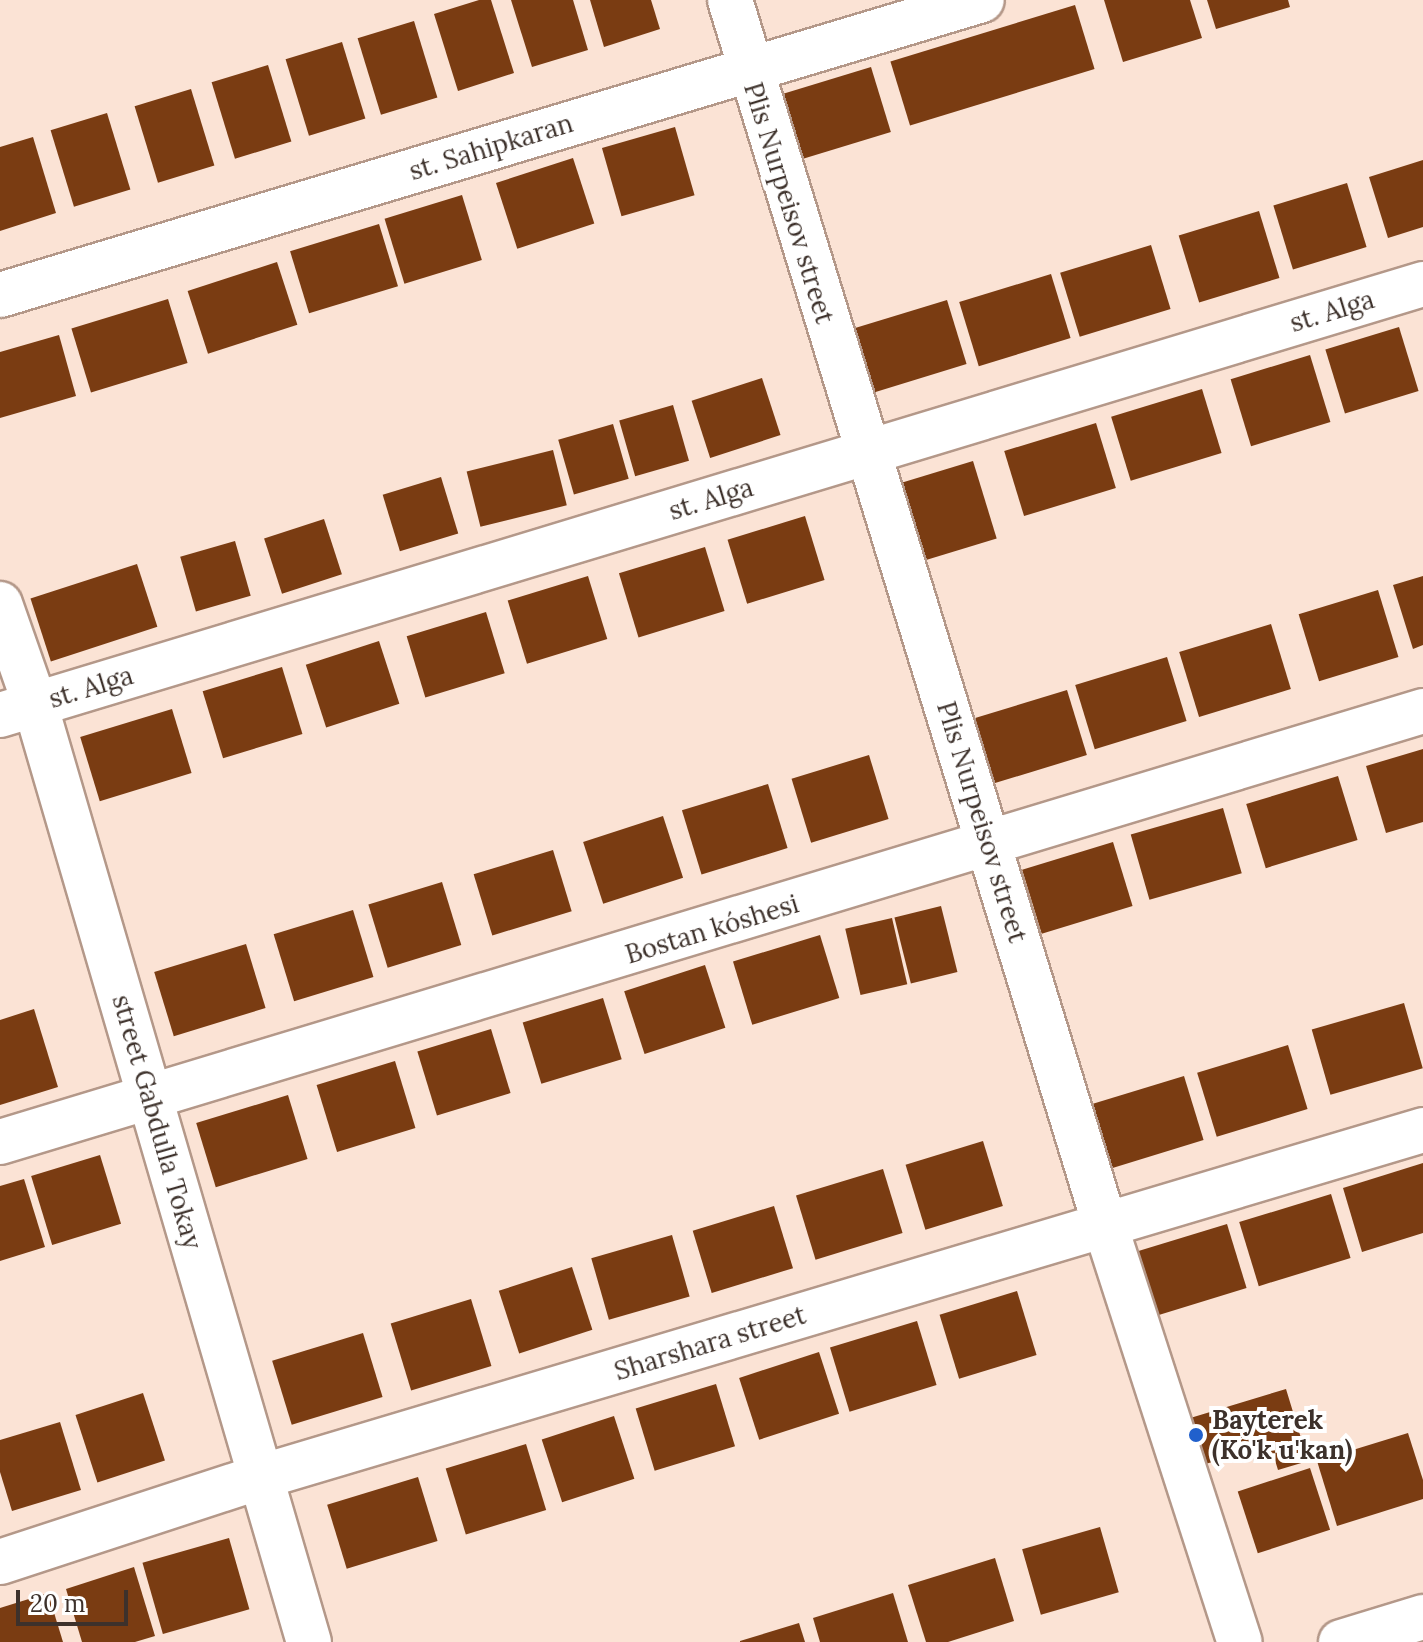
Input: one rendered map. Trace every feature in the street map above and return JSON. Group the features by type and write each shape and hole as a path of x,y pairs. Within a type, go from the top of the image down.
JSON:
{"street":[{"name":"Plis Nurpeisov street","path":"730,0 748,70 1105,1225 1240,1642"},
{"name":"st. Sahipkaran","path":"0,295 982,0"},
{"name":"st. Alga","path":"18,710 1423,284"},
{"name":"street Gabdulla Tokay","path":"0,604 18,710 149,1096 309,1642"},
{"name":"Bostan kóshesi","path":"0,1142 990,846 1423,711"},
{"name":"Sharshara street","path":"0,1562 260,1477 1423,1130"},
{"path":"1341,1642 1423,1617"}],"building":[{"path":"479,0 491,0 514,73 458,91 434,14"},
{"path":"511,0 573,0 588,50 532,67"},
{"path":"590,0 651,0 660,29 604,47"},
{"path":"1104,0 1190,0 1202,38 1123,62"},
{"path":"1207,0 1288,0 1290,7 1216,29"},
{"path":"1075,5 1095,69 910,126 890,61"},
{"path":"414,21 437,98 381,115 358,38"},
{"path":"342,42 365,119 309,136 286,59"},
{"path":"268,65 291,142 235,159 212,82"},
{"path":"871,67 891,132 799,160 779,95"},
{"path":"191,89 214,166 158,183 135,106"},
{"path":"107,113 130,190 74,207 51,130"},
{"path":"675,127 695,195 622,216 602,148"},
{"path":"33,137 56,213 0,231 0,147"},
{"path":"573,158 594,224 517,249 496,183"},
{"path":"1423,160 1423,227 1388,238 1369,177"},
{"path":"1347,183 1367,247 1293,270 1273,206"},
{"path":"462,195 482,260 404,284 385,219"},
{"path":"1259,211 1279,278 1199,303 1179,236"},
{"path":"379,224 398,286 309,313 290,251"},
{"path":"1151,245 1171,309 1080,337 1060,273"},
{"path":"277,262 297,325 208,354 188,291"},
{"path":"1051,274 1071,338 979,366 959,302"},
{"path":"168,299 188,363 91,393 71,329"},
{"path":"947,300 967,364 875,392 855,328"},
{"path":"1399,327 1419,391 1345,414 1325,350"},
{"path":"59,335 76,396 0,418 0,352"},
{"path":"1310,355 1330,422 1251,446 1231,379"},
{"path":"762,378 781,435 710,458 692,401"},
{"path":"1202,389 1222,453 1131,481 1111,417"},
{"path":"673,405 689,461 635,476 619,420"},
{"path":"1096,423 1116,488 1024,516 1004,451"},
{"path":"613,424 629,479 574,495 558,440"},
{"path":"553,450 567,505 480,527 467,472"},
{"path":"973,461 997,538 921,562 897,484"},
{"path":"441,477 458,533 400,551 383,495"},
{"path":"805,516 825,580 747,604 728,540"},
{"path":"324,519 342,574 282,594 264,538"},
{"path":"235,541 251,596 196,612 180,557"},
{"path":"705,547 725,611 639,637 619,573"},
{"path":"137,564 157,627 51,661 30,599"},
{"path":"588,576 607,639 527,664 508,601"},
{"path":"1423,576 1423,645 1413,649 1393,585"},
{"path":"1378,590 1398,657 1319,681 1299,614"},
{"path":"486,612 505,673 425,697 407,636"},
{"path":"1271,624 1291,689 1199,717 1179,652"},
{"path":"379,641 399,704 326,728 306,665"},
{"path":"1167,657 1187,721 1095,749 1075,685"},
{"path":"282,667 302,734 223,758 203,691"},
{"path":"1067,690 1087,755 995,783 975,718"},
{"path":"172,709 192,773 100,801 80,737"},
{"path":"1423,749 1423,822 1386,833 1366,766"},
{"path":"869,755 889,819 811,843 792,779"},
{"path":"1338,776 1358,840 1266,868 1246,804"},
{"path":"768,784 788,848 702,874 682,810"},
{"path":"1223,808 1242,873 1149,900 1131,834"},
{"path":"663,816 683,878 603,904 583,842"},
{"path":"1113,842 1133,906 1042,934 1022,870"},
{"path":"553,850 572,911 492,935 474,874"},
{"path":"442,882 461,945 388,968 368,905"},
{"path":"941,906 957,972 911,984 894,918"},
{"path":"353,910 373,977 294,1001 274,934"},
{"path":"892,918 907,984 861,995 845,929"},
{"path":"820,935 839,998 752,1025 733,962"},
{"path":"246,944 266,1008 174,1036 154,972"},
{"path":"705,965 725,1028 645,1054 624,991"},
{"path":"603,998 622,1059 541,1084 523,1023"},
{"path":"1404,1003 1423,1068 1330,1095 1312,1029"},
{"path":"34,1009 58,1087 0,1105 0,1020"},
{"path":"491,1029 511,1093 437,1116 417,1052"},
{"path":"1288,1045 1308,1109 1217,1137 1197,1073"},
{"path":"395,1061 415,1128 337,1152 317,1085"},
{"path":"1184,1076 1204,1140 1112,1168 1092,1104"},
{"path":"288,1095 308,1159 216,1187 196,1123"},
{"path":"983,1141 1003,1206 925,1230 906,1165"},
{"path":"100,1155 121,1224 52,1245 31,1176"},
{"path":"1423,1163 1423,1233 1362,1252 1343,1188"},
{"path":"883,1169 903,1233 816,1260 796,1196"},
{"path":"24,1179 45,1247 0,1261 0,1186"},
{"path":"1331,1194 1351,1258 1259,1286 1239,1222"},
{"path":"774,1206 793,1268 712,1293 693,1231"},
{"path":"1227,1224 1247,1288 1155,1316 1135,1252"},
{"path":"672,1235 690,1297 609,1320 591,1258"},
{"path":"572,1267 592,1330 519,1354 499,1291"},
{"path":"1017,1291 1037,1355 959,1379 940,1315"},
{"path":"471,1299 491,1366 411,1391 391,1324"},
{"path":"917,1321 937,1385 850,1412 830,1348"},
{"path":"363,1333 383,1397 292,1425 272,1361"},
{"path":"819,1352 839,1414 759,1440 739,1378"},
{"path":"716,1384 735,1446 655,1471 636,1409"},
{"path":"1286,1389 1308,1461 1278,1470 1274,1457 1254,1463 1250,1451 1202,1465 1187,1419"},
{"path":"143,1393 165,1461 97,1482 75,1415"},
{"path":"614,1416 634,1479 562,1502 542,1439"},
{"path":"60,1422 81,1490 12,1511 0,1472 0,1440"},
{"path":"1408,1433 1423,1480 1423,1499 1337,1526 1317,1461"},
{"path":"526,1444 546,1510 466,1535 446,1469"},
{"path":"1310,1468 1330,1530 1258,1553 1238,1491"},
{"path":"418,1477 438,1541 347,1569 327,1505"},
{"path":"1100,1527 1119,1592 1041,1615 1022,1549"},
{"path":"229,1538 249,1609 163,1634 142,1563"},
{"path":"995,1558 1014,1621 948,1642 926,1642 908,1585"},
{"path":"134,1567 155,1636 135,1642 82,1642 66,1589"},
{"path":"48,1593 63,1642 0,1642 0,1608"},
{"path":"893,1593 908,1642 820,1642 813,1618"},
{"path":"799,1623 805,1642 740,1642 740,1641"}],"place":[{"name":"Bayterek (Ko'k u'kan)","path":"1196,1435"}]}
